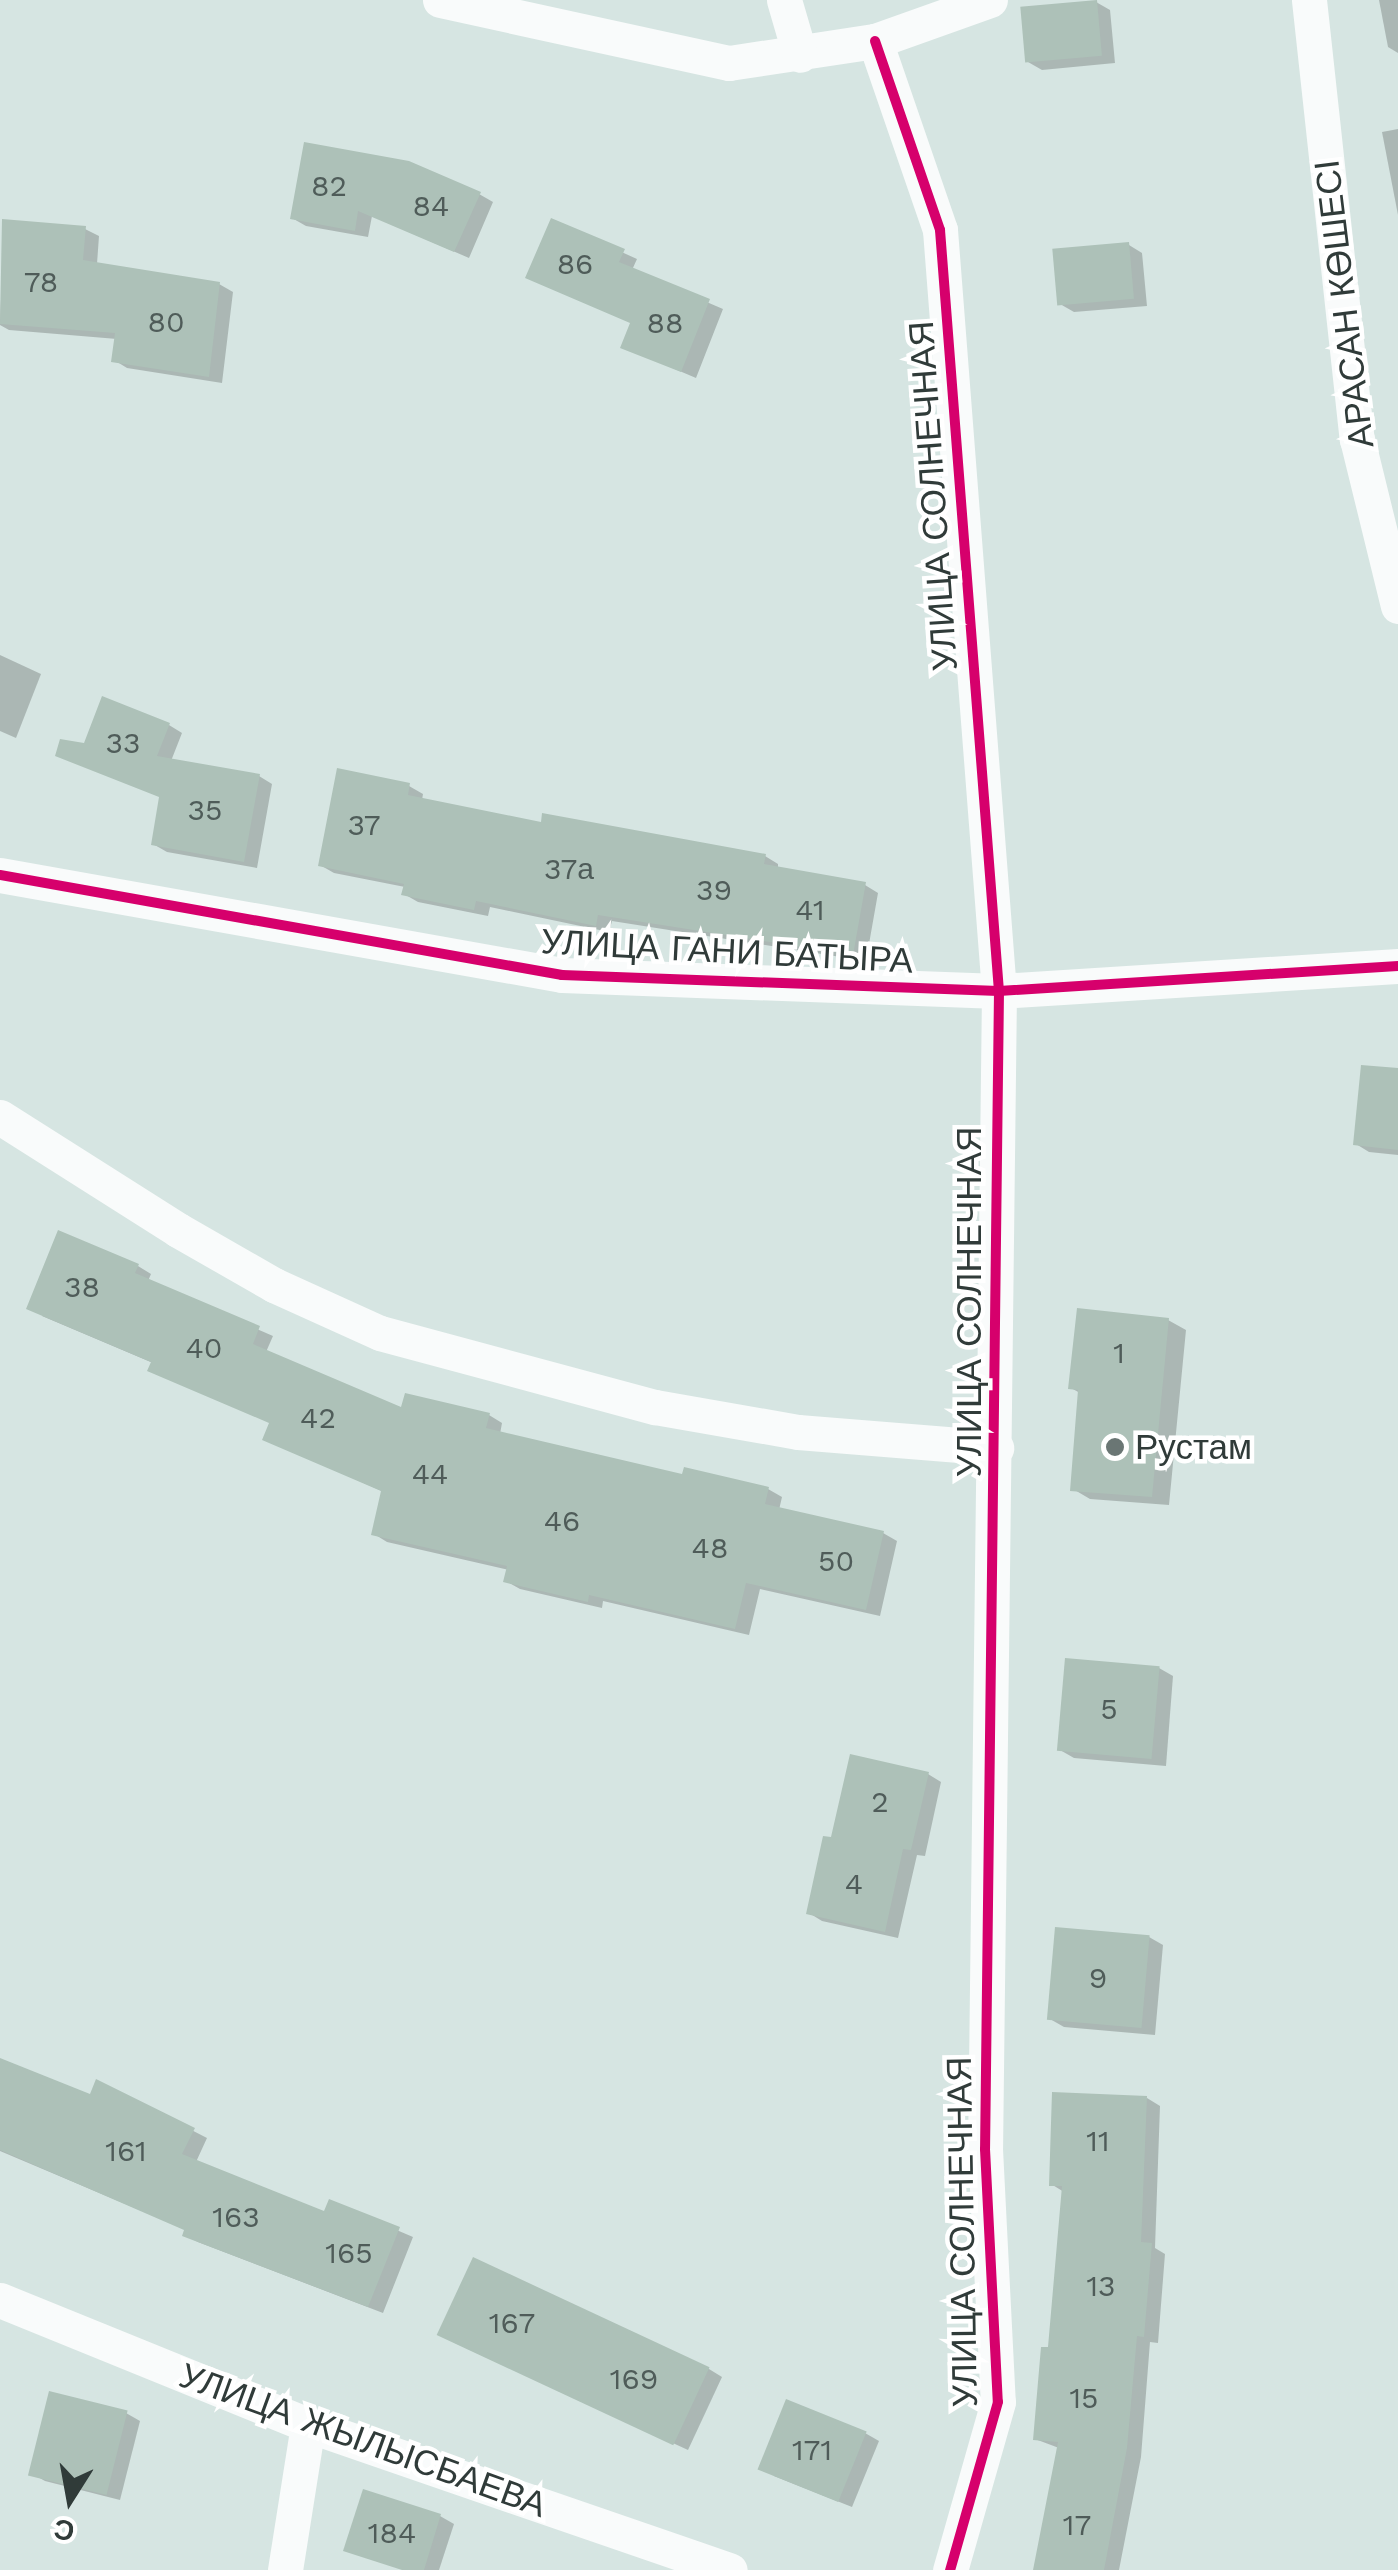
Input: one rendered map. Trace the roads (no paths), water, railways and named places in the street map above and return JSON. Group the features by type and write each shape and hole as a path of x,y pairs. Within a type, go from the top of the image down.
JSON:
{"street":[{"path":"440,0 729,63 800,56 875,40 990,0"},
{"path":"784,0 800,56"},
{"name":"АРАСАН КӨШЕСІ","path":"1309,0 1358,439 1398,606"},
{"name":"УЛИЦА СОЛНЕЧНАЯ","path":"875,40 940,230 999,991 985,2150 998,2402 950,2570"},
{"name":"УЛИЦА ГАНИ БАТЫРА","path":"0,874 562,975 999,991 1398,966"},
{"path":"0,1117 178,1230 274,1285 380,1333 655,1407 798,1432 996,1448"},
{"name":"УЛИЦА ЖЫЛЫСБАЕВА","path":"0,2300 308,2425 730,2570"},
{"path":"286,2570 308,2425"}],"place":[{"name":"Рустам","path":"1115,1447"}]}
